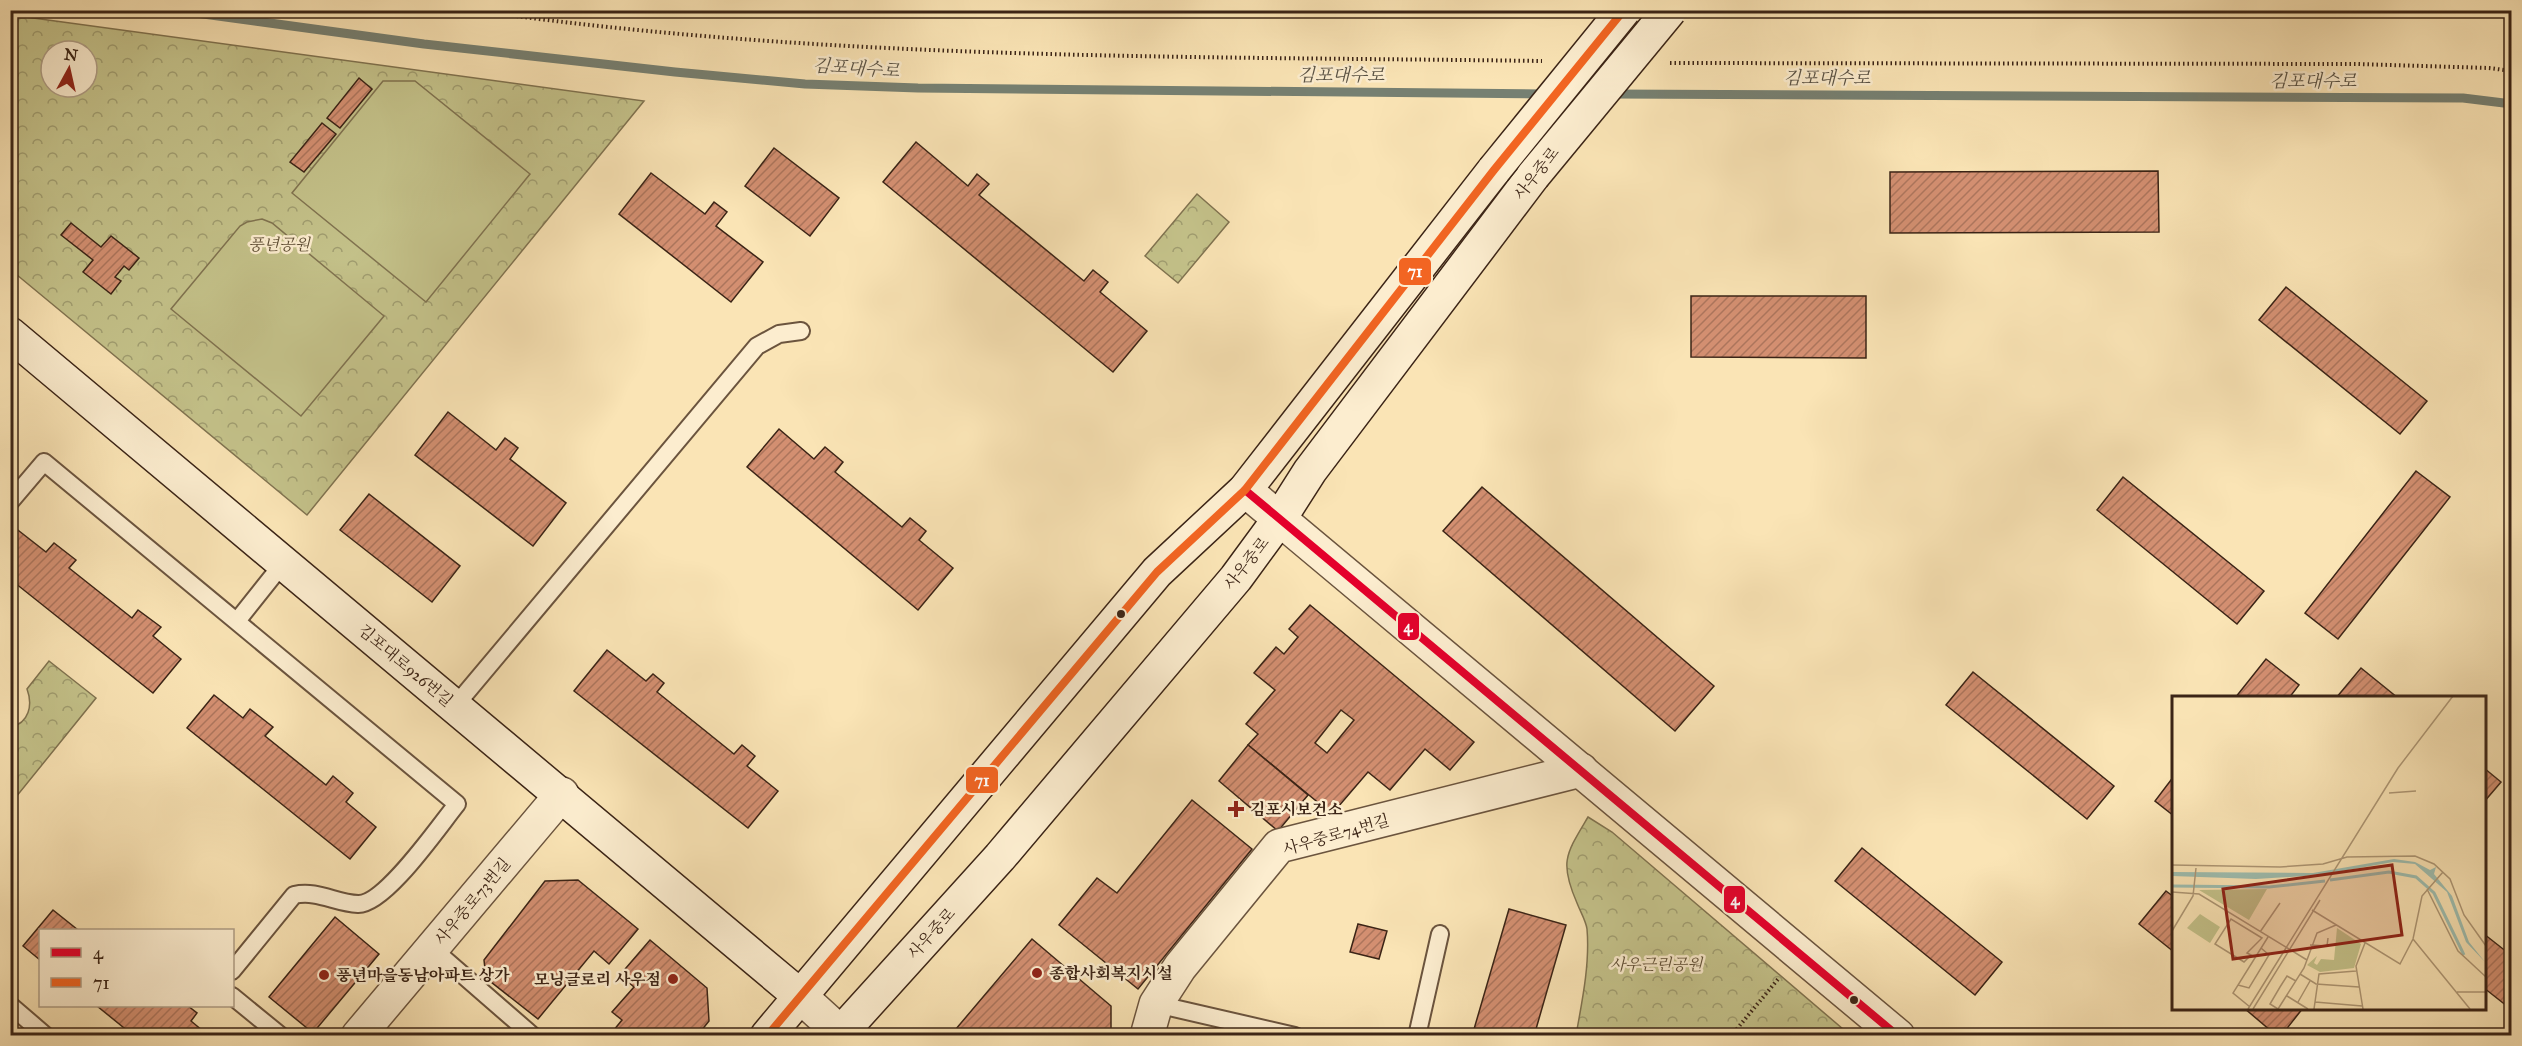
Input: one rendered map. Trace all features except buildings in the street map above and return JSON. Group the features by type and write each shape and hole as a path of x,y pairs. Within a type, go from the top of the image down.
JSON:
{"street":[{"name":"사우중로","path":"767,1035 1156,572 1245,490 1494,170 1624,10"},
{"name":"사우중로","path":"841,1035 1000,857 1236,578 1280,518 1310,471 1533,176 1670,10"},
{"name":"김포대로926번길","path":"10,334 562,794 800,996 841,1035"},
{"path":"1245,490 1898,1035"},
{"name":"사우중로74번길","path":"1147,1035 1156,1004 1180,967 1279,846 1581,770"},
{"name":"사우중로73번길","path":"358,1035 562,794"}],"lane":[{"path":"455,706 751,353 768,338 801,331"},
{"path":"10,502 44,462 458,804 393,882 376,898 358,904 315,893 294,895 234,969"},
{"path":"237,621 284,562"},
{"path":"1417,1035 1440,934"},
{"path":"433,949 533,1035"},
{"path":"234,998 263,1030 281,1035"},
{"path":"1156,1004 1295,1035"},
{"path":"10,1005 46,1035"}],"path":[{"path":"472,10 579,26 871,48 1087,55 1549,61"},
{"path":"1668,63 2357,64 2490,68 2511,71"},
{"path":"1731,1035 1800,953"}],"green space":[{"name":"풍년공원","path":"11,15 644,101 307,515 11,270"},
{"path":"383,81 415,81 530,174 426,302 292,193"},
{"path":"1197,194 1229,222 1178,283 1145,256"},
{"path":"262,219 272,223 384,316 301,416 171,309 240,226"},
{"path":"49,661 96,698 16,797 11,793 11,727 22,722 26,717 30,701 27,689"},
{"name":"사우근린공원","path":"1588,817 1612,832 1850,1035 1576,1035 1583,996 1588,942 1587,929 1571,889 1567,868 1574,840"}],"waterway":[{"name":"김포대수로","path":"174,10 424,44 805,84 918,88 1546,94"},
{"name":"김포대수로","path":"1611,94 2463,98 2512,104"}],"transit line":[{"name":"71","path":"767,1036 1157,572 1245,490 1494,170 1624,10"},
{"name":"4","path":"1245,490 1898,1036"}],"place":[{"name":"김포시보건소","path":"1236,809"},
{"name":"종합사회복지시설","path":"1037,973"},
{"name":"풍년마을동남아파트 상가","path":"324,975"},
{"name":"모닝글로리 사우점","path":"673,979"}]}
